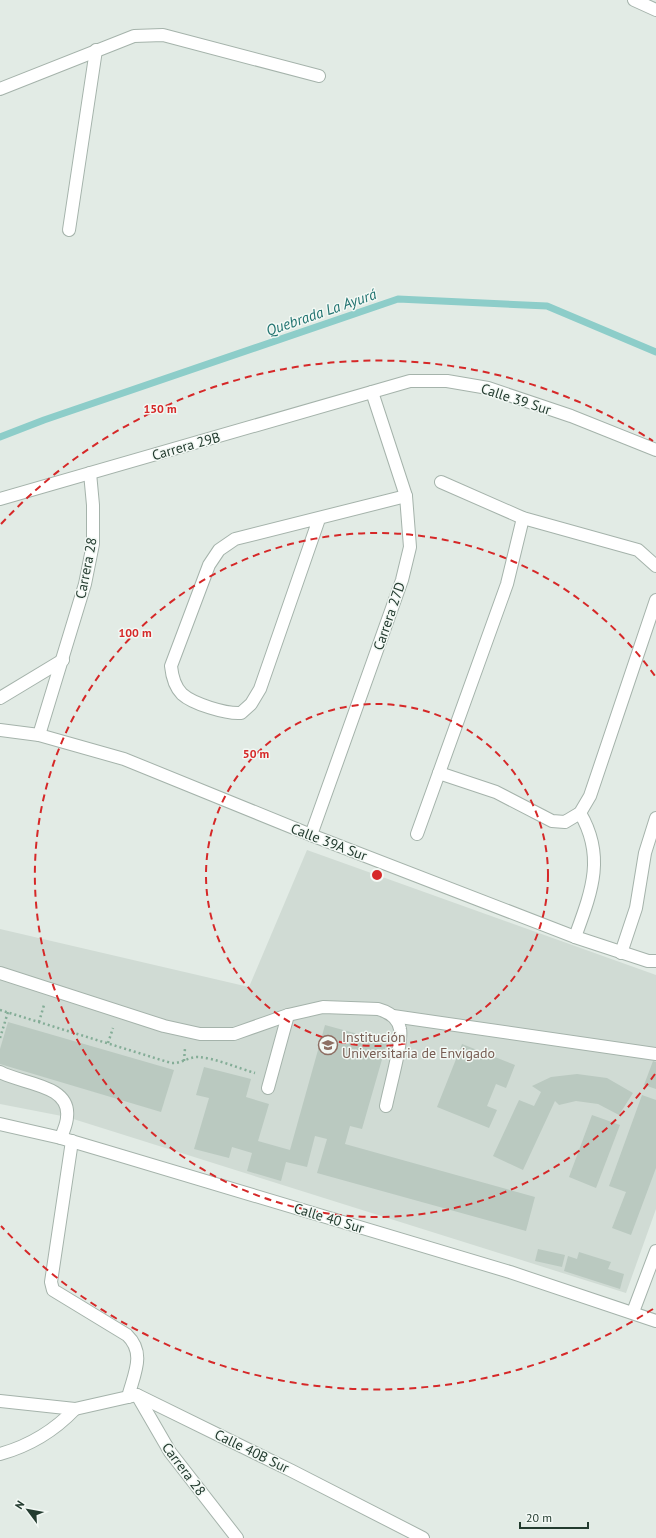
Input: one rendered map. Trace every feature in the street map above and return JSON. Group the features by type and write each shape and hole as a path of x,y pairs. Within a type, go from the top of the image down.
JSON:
{"street":[{"path":"634,0 656,10"},
{"path":"0,89 134,36 163,35 319,76"},
{"path":"69,230 96,50"},
{"name":"Calle 39 Sur","path":"372,392 410,381 447,380 488,388 571,416 656,450"},
{"name":"Carrera 29B","path":"0,499 372,392"},
{"name":"Carrera 27D","path":"311,835 402,580 410,546 406,496 372,392"},
{"name":"Carrera 28","path":"39,735 85,584 93,544 93,505 90,473"},
{"path":"441,482 523,518 638,550 656,566"},
{"path":"319,518 260,689 251,704 240,713 229,714 216,711 182,695 173,682 171,666 209,565 219,550 235,539 406,496"},
{"path":"417,834 507,584 523,518"},
{"path":"439,773 496,792 552,821 565,822 580,812 590,796 656,600"},
{"path":"0,698 63,660"},
{"name":"Calle 39A Sur","path":"0,730 39,735 124,759 311,835 575,937 621,953 648,961 656,961"},
{"path":"575,937 591,892 595,868 594,849 589,827 580,812"},
{"path":"621,953 636,908 645,853 656,818"},
{"path":"0,973 186,1032 217,1035 234,1034 288,1015 323,1007 378,1009 393,1016 656,1054"},
{"path":"269,1083 288,1015"},
{"path":"386,1106 401,1036 398,1022 393,1016"},
{"path":"0,1072 19,1081 47,1088 60,1096 65,1106 67,1117 66,1140 51,1282 53,1290 127,1335 135,1342 138,1352 132,1396 75,1409 0,1401"},
{"name":"Calle 40 Sur","path":"0,1124 66,1140 510,1272 633,1312 656,1321"},
{"path":"633,1312 656,1251"},
{"name":"Carrera 28","path":"132,1396 170,1452 237,1538"},
{"name":"Calle 40B Sur","path":"132,1396 292,1471 423,1538"},
{"path":"0,1454 18,1449 48,1432 64,1420 75,1409"}],"path":[{"path":"0,1010 171,1062 178,1063 190,1058 202,1058 269,1083"},
{"path":"0,1038 8,1012"}],"shaded area":[{"name":"Institución Universitaria de Envigado","path":"307,850 656,975 656,1209 626,1293 67,1117 0,1104 0,929 249,987"}],"building":[{"path":"8,1022 174,1070 161,1112 0,1064 0,1049"},
{"path":"325,1025 387,1042 362,1129 350,1126 345,1144 535,1197 526,1231 317,1173 327,1139 315,1136 307,1167 286,1162 281,1181 247,1171 252,1153 232,1147 229,1158 194,1149 209,1098 196,1095 204,1067 251,1079 246,1097 269,1104 258,1141 290,1150"},
{"path":"462,1044 515,1065 506,1088 496,1084 487,1106 497,1110 489,1128 437,1107"},
{"path":"653,1061 656,1062 656,1089 644,1085"},
{"path":"577,1074 607,1078 633,1093 619,1115 598,1104 576,1101 559,1105 555,1101 523,1170 493,1156 519,1100 534,1106 541,1092 532,1086 551,1077"},
{"path":"642,1095 656,1100 656,1168 631,1235 612,1228 626,1192 609,1186"},
{"path":"592,1115 620,1125 596,1188 569,1177"},
{"path":"538,1249 565,1255 562,1267 535,1261"},
{"path":"579,1252 611,1262 608,1269 624,1274 620,1289 564,1271 568,1256 577,1259"}],"waterway":[{"name":"Quebrada La Ayurá","path":"0,437 44,420 398,299 547,306 656,352"}],"place":[{"name":"Institución Universitaria de Envigado","path":"328,1045"}]}
